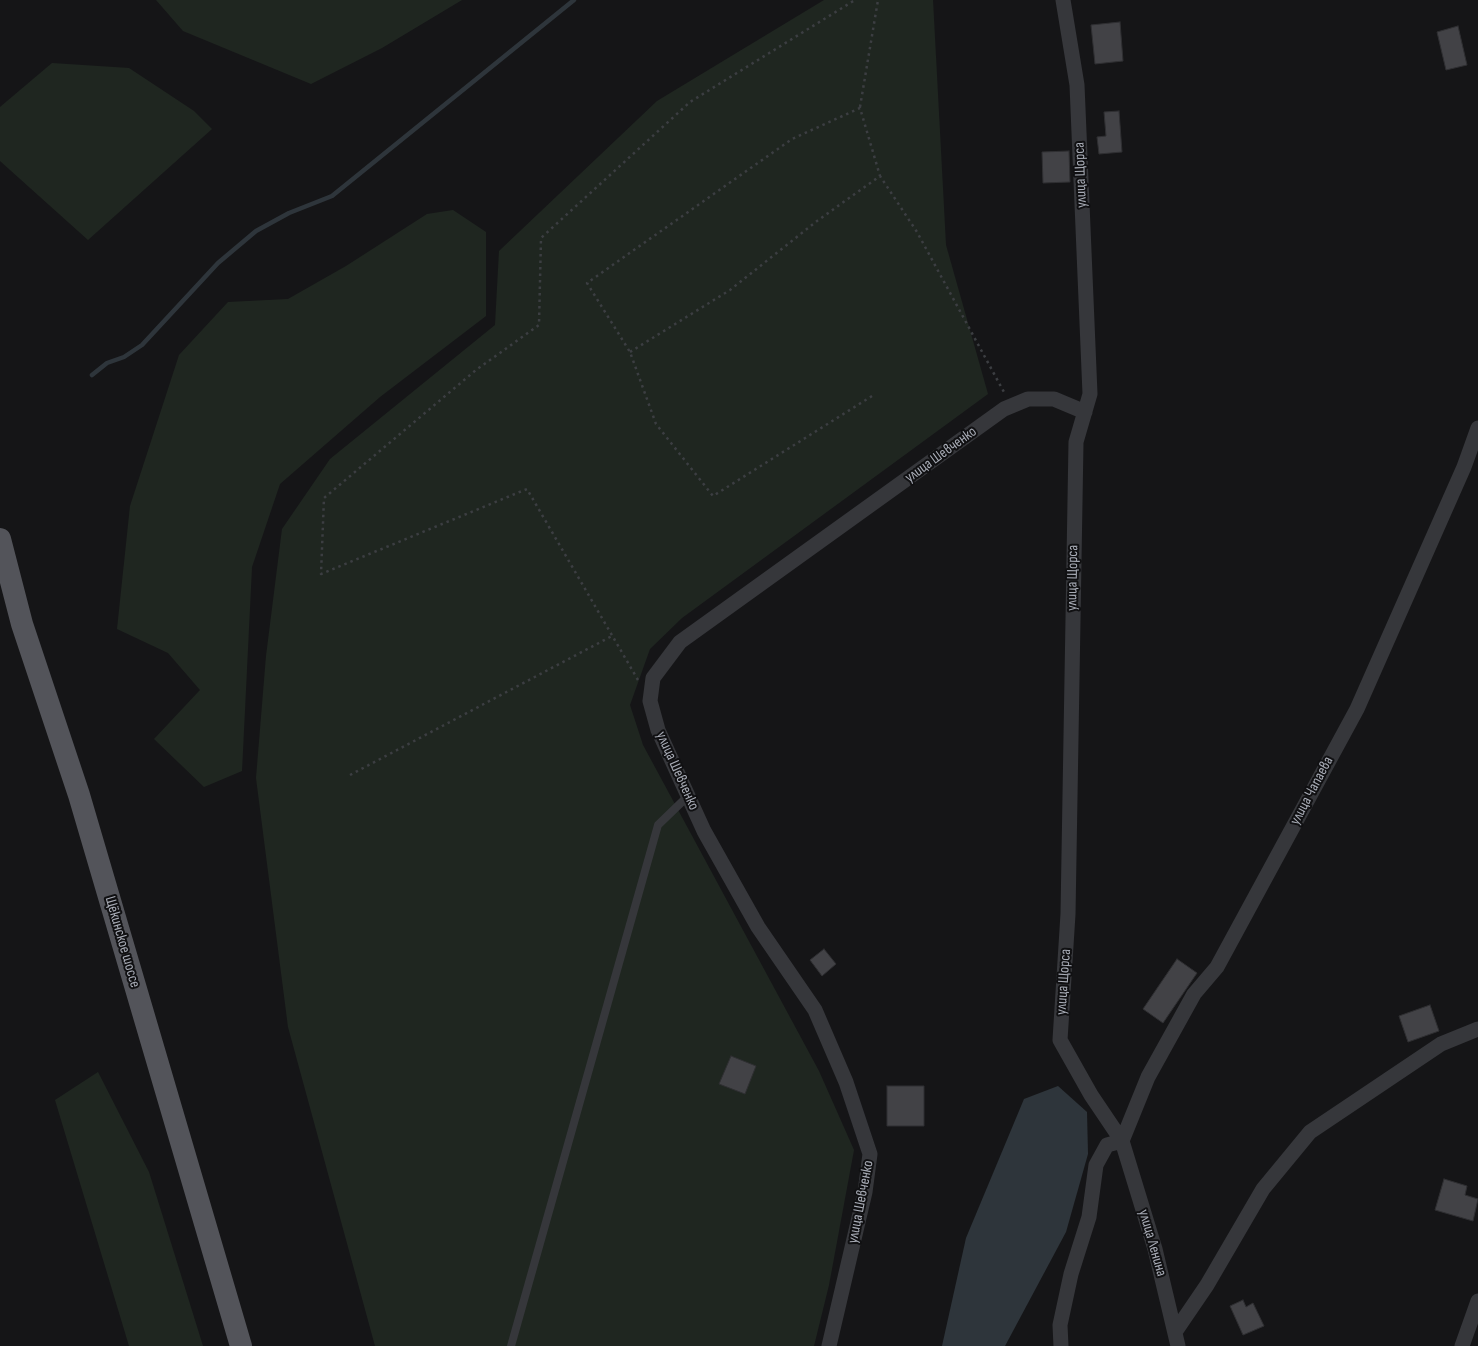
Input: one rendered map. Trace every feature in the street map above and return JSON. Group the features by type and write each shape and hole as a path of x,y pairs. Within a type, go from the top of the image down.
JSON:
{"main road":[{"name":"Щёкинское шоссе","path":"0,539 22,624 79,795 241,1346"}],"street":[{"name":"улица Щорса","path":"1063,0 1077,85 1090,394 1076,442 1068,914 1060,1040 1091,1095 1122,1141"},
{"name":"улица Шевченко","path":"829,1346 865,1192 870,1154 846,1082 815,1010 758,927 704,831 688,796 658,730 650,701 653,678 680,642 996,415 1028,399 1054,400 1085,412"},
{"name":"улица Чапаева","path":"1122,1141 1148,1077 1194,994 1218,967 1356,709 1464,467 1478,428"},
{"path":"1176,1339 1263,1190 1310,1132 1441,1044 1478,1029"},
{"name":"улица Ленина","path":"1122,1141 1156,1249 1176,1339"},
{"path":"1061,1346 1060,1324 1071,1274 1089,1217 1096,1165 1107,1145 1122,1141"},
{"path":"1462,1346 1478,1301"}],"lane":[{"path":"511,1346 658,825 688,796"}],"path":[{"path":"650,701 527,489 321,574 324,498 476,370 539,325 541,238 690,102 855,0"},
{"path":"878,0 860,108 880,176 917,232 1012,406"},
{"path":"860,108 792,139 587,283 630,352 656,424 713,496 872,396"},
{"path":"630,352 730,290 816,221 880,176"},
{"path":"350,775 612,636"}],"shaded area":[{"path":"156,0 462,0 382,48 311,84 183,31"},
{"path":"824,0 933,0 946,245 988,394 682,618 650,649 630,705 643,745 819,1071 854,1150 829,1285 814,1346 375,1346 288,1027 256,778 266,656 282,529 330,459 495,325 499,251 657,101"},
{"path":"52,63 129,68 194,111 212,129 88,240 0,161 0,107"},
{"path":"453,210 486,232 486,316 380,397 280,484 252,567 242,771 204,787 154,739 200,690 168,653 117,629 130,506 179,355 228,302 288,299 346,266 427,214"},
{"path":"98,1072 149,1172 203,1346 129,1346 55,1100"},
{"path":"1058,1086 1087,1112 1088,1154 1066,1232 1005,1346 942,1346 966,1238 1024,1099"}],"building":[{"path":"1120,22 1123,61 1095,64 1091,25"},
{"path":"1458,26 1467,65 1446,70 1437,32"},
{"path":"1119,111 1122,152 1099,154 1097,137 1106,136 1104,112"},
{"path":"1069,151 1070,182 1043,183 1042,152"},
{"path":"824,949 836,964 822,976 810,960"},
{"path":"1177,959 1197,973 1163,1023 1143,1009"},
{"path":"1430,1005 1439,1031 1408,1042 1399,1016"},
{"path":"731,1056 756,1066 745,1094 719,1084"},
{"path":"887,1086 924,1086 924,1126 887,1126"},
{"path":"1444,1179 1467,1186 1465,1195 1478,1199 1473,1221 1435,1210"},
{"path":"1243,1300 1246,1307 1253,1303 1264,1326 1243,1335 1230,1306"}],"waterway":[{"path":"92,375 107,363 124,357 142,345 218,263 256,231 289,213 332,196 574,0"}]}
